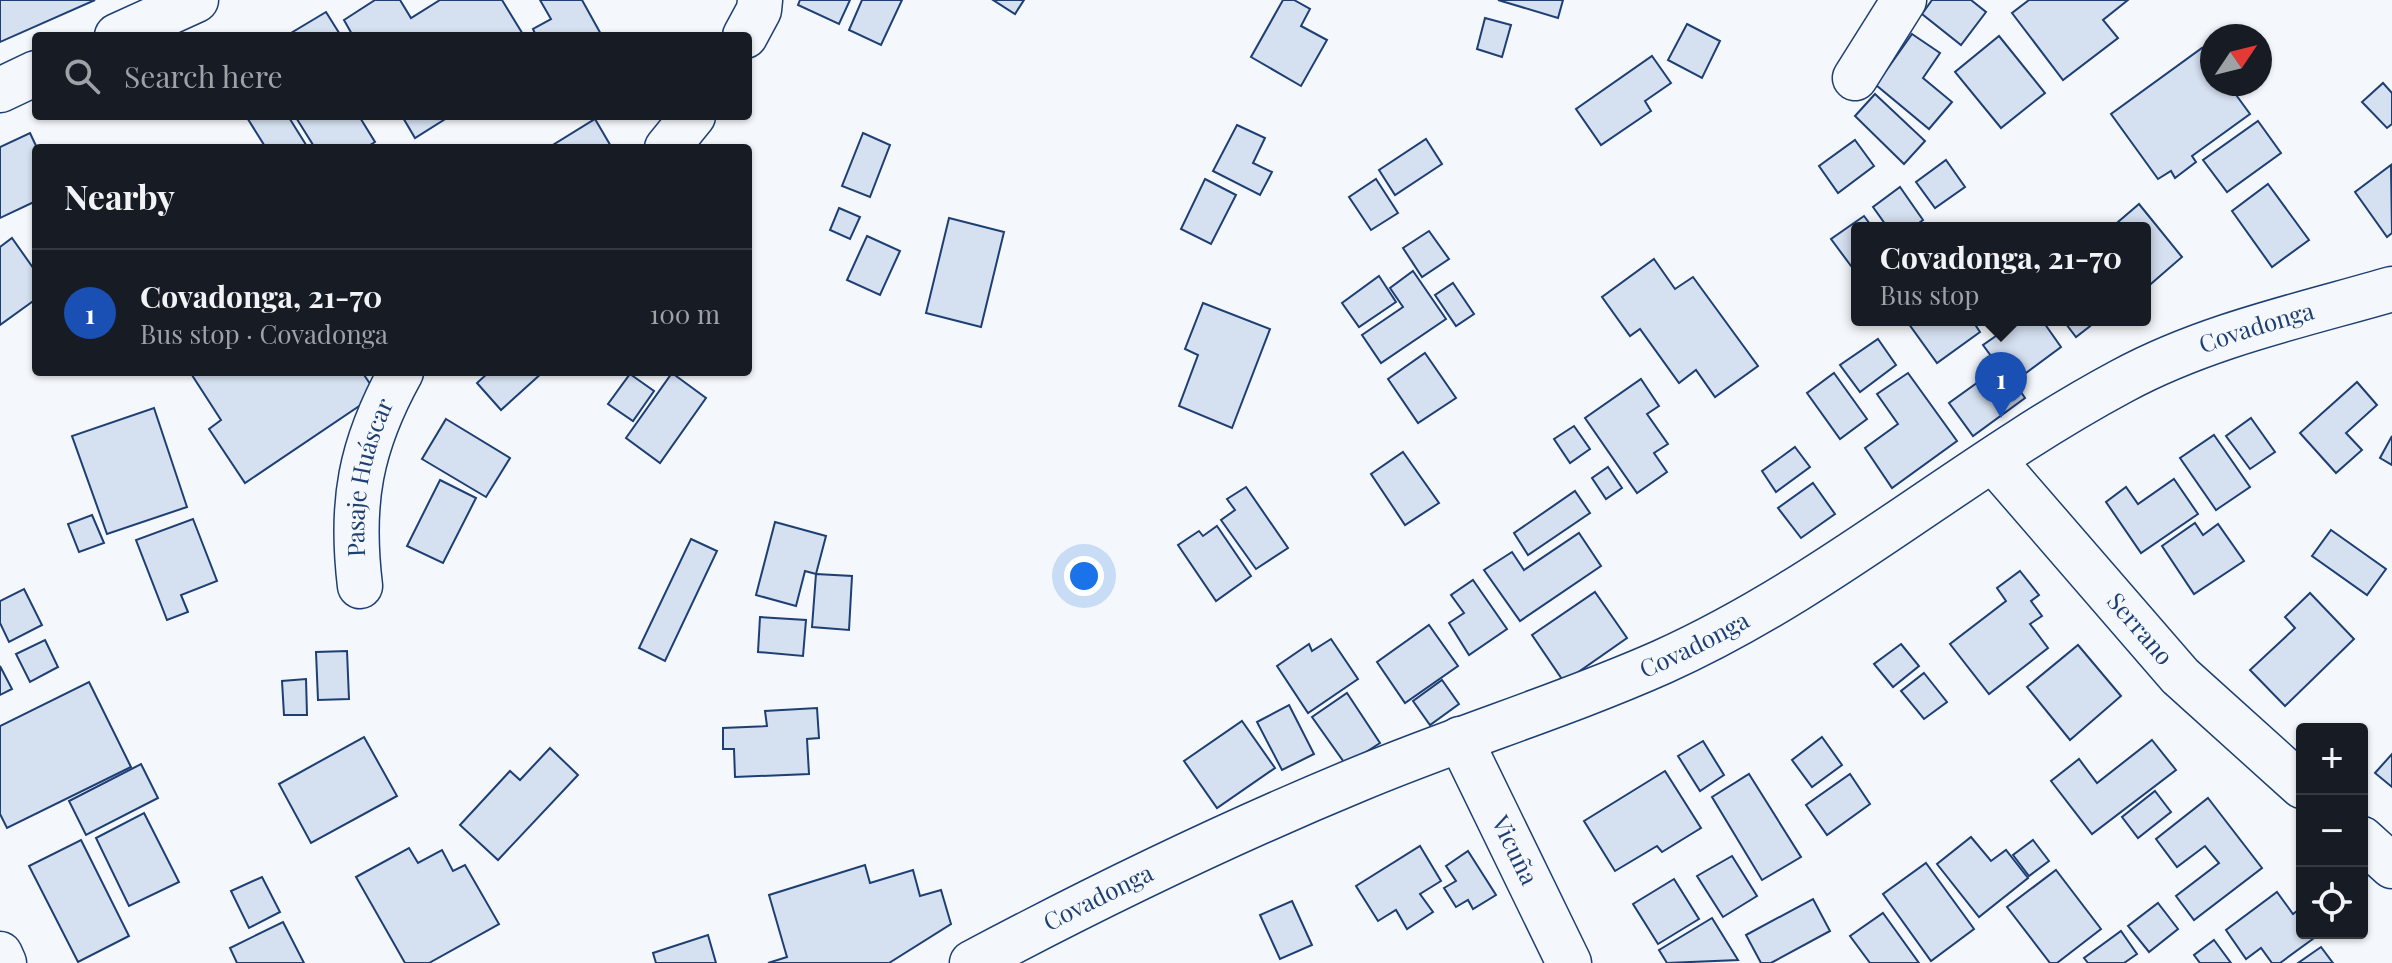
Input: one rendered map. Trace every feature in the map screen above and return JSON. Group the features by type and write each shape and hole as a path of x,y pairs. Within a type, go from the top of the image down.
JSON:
{"street":[{"path":"126,32 196,0"},
{"path":"747,32 759,10 760,0"},
{"path":"1855,78 1904,0"},
{"path":"0,90 32,75"},
{"path":"670,144 690,120"},
{"name":"Covadonga","path":"972,963 1166,864 1460,739 1661,662 1782,600 1993,460 2123,380 2233,335 2392,289"},
{"name":"Pasaje Huáscar","path":"360,586 355,541 357,496 365,451 380,409 399,376"},
{"name":"Serrano","path":"1993,460 2180,676 2296,781"},
{"name":"Vicuña","path":"1460,739 1569,963"},
{"path":"2368,844 2392,866"},
{"path":"0,954 4,963"}],"building":[{"path":"0,0 95,0 0,42"},
{"path":"375,0 400,0 411,18 440,0 502,0 522,32 351,32 344,20"},
{"path":"540,0 582,0 600,32 534,32 533,29 551,19"},
{"path":"800,0 850,0 839,24 798,5"},
{"path":"862,0 902,0 881,45 849,30"},
{"path":"993,0 1024,0 1015,14"},
{"path":"1283,0 1294,0 1310,9 1301,26 1327,40 1301,86 1251,57"},
{"path":"1498,0 1563,0 1558,18"},
{"path":"1932,0 1971,0 1986,12 1961,45 1922,14"},
{"path":"2029,0 2128,0 2103,20 2118,38 2063,80 2012,13"},
{"path":"326,12 338,32 293,32"},
{"path":"1485,18 1511,25 1502,57 1477,49"},
{"path":"1687,24 1720,41 1702,78 1668,60"},
{"path":"1912,34 1940,53 1923,78 1952,102 1929,129 1876,85"},
{"path":"1999,36 2045,93 2001,128 1955,72"},
{"path":"2200,49 2200,96 2237,96 2250,114 2192,156 2196,162 2175,178 2171,171 2158,179 2111,114"},
{"path":"1652,56 1671,83 1645,101 1651,111 1601,145 1576,109"},
{"path":"2383,83 2392,93 2392,124 2387,128 2362,102"},
{"path":"1875,94 1925,141 1904,164 1855,116"},
{"path":"248,120 290,120 306,144 264,144"},
{"path":"298,120 361,120 375,142 372,144 312,144"},
{"path":"404,120 444,120 415,138"},
{"path":"596,120 610,144 554,144"},
{"path":"2258,121 2281,153 2227,192 2203,160"},
{"path":"1237,125 1265,138 1253,163 1272,172 1260,195 1213,171"},
{"path":"30,133 35,144 32,144 32,203 0,218 0,147"},
{"path":"863,133 890,145 870,197 842,186"},
{"path":"1426,139 1442,164 1395,195 1379,170"},
{"path":"1855,140 1874,166 1838,193 1819,166"},
{"path":"1946,160 1965,187 1935,208 1916,182"},
{"path":"2391,165 2392,233 2387,237 2355,192"},
{"path":"1205,179 1236,195 1211,244 1181,229"},
{"path":"1376,179 1398,213 1371,230 1349,197"},
{"path":"2268,184 2309,240 2272,267 2232,211"},
{"path":"1900,187 1923,220 1884,222 1873,207"},
{"path":"2139,204 2182,257 2151,284 2151,222 2118,222"},
{"path":"839,208 860,217 850,239 830,230"},
{"path":"949,218 1004,232 981,327 926,313"},
{"path":"1851,225 1851,266 1831,239"},
{"path":"1429,231 1449,259 1422,277 1403,248"},
{"path":"867,236 900,251 880,295 847,280"},
{"path":"12,238 32,266 32,302 0,325 0,247"},
{"path":"1654,259 1675,289 1693,277 1758,366 1715,397 1696,370 1679,383 1640,329 1630,336 1602,297"},
{"path":"1413,271 1446,319 1381,363 1362,335 1403,307 1390,288"},
{"path":"1379,276 1396,302 1359,327 1342,303"},
{"path":"1453,283 1474,314 1456,326 1435,295"},
{"path":"1203,303 1270,329 1232,428 1179,406 1198,355 1185,349"},
{"path":"1910,326 1976,326 1980,332 1937,363"},
{"path":"2010,326 2046,326 2061,347 2014,382 2025,398 1973,436 1949,403 1999,367 1983,345"},
{"path":"2068,326 2090,326 2076,337"},
{"path":"1878,339 1896,365 1860,392 1840,365"},
{"path":"1425,353 1456,398 1418,423 1388,379"},
{"path":"1834,373 1867,419 1840,439 1807,393"},
{"path":"1908,373 1957,441 1892,488 1865,448 1898,424 1877,394"},
{"path":"193,376 365,376 377,394 245,483 209,429 221,420"},
{"path":"485,376 539,376 501,410 477,383"},
{"path":"629,376 654,391 633,421 608,404"},
{"path":"670,376 676,376 706,398 660,463 626,438"},
{"path":"1641,379 1659,406 1647,414 1668,444 1654,453 1667,472 1637,493 1585,418"},
{"path":"2357,382 2377,405 2346,433 2362,450 2336,473 2300,433"},
{"path":"154,408 187,507 107,534 72,436"},
{"path":"2251,418 2275,452 2250,469 2226,436"},
{"path":"446,419 510,458 486,497 422,459"},
{"path":"1574,426 1590,449 1570,463 1554,439"},
{"path":"2214,435 2250,487 2216,510 2180,458"},
{"path":"2392,436 2392,465 2380,458"},
{"path":"1795,447 1810,467 1776,492 1762,471"},
{"path":"1403,452 1439,503 1405,525 1371,474"},
{"path":"1608,467 1622,488 1606,499 1592,478"},
{"path":"2174,479 2198,514 2141,553 2106,502 2126,487 2138,504"},
{"path":"440,480 476,498 443,563 407,546"},
{"path":"1813,483 1835,514 1801,538 1778,508"},
{"path":"1246,487 1288,548 1256,569 1221,520 1235,510 1227,499"},
{"path":"1575,491 1590,513 1528,555 1514,533"},
{"path":"92,515 104,543 79,552 68,524"},
{"path":"193,519 217,581 181,595 188,612 167,620 136,540"},
{"path":"775,522 826,536 816,574 805,571 796,606 756,595"},
{"path":"2195,523 2203,535 2218,524 2244,561 2194,594 2162,546"},
{"path":"1217,526 1251,576 1216,601 1178,545 1199,531 1203,536"},
{"path":"2331,530 2386,569 2367,595 2312,556"},
{"path":"1579,533 1601,566 1520,621 1484,570 1512,552 1524,570"},
{"path":"691,539 717,551 665,661 639,648"},
{"path":"2020,571 2039,595 2031,601 2042,616 2030,624 2048,648 1989,694 1950,644 2006,601 1997,588"},
{"path":"816,574 852,576 849,630 812,627"},
{"path":"1473,580 1507,629 1469,655 1449,623 1464,613 1451,595"},
{"path":"24,589 42,625 9,642 0,623 0,601"},
{"path":"1595,592 1627,638 1564,682 1532,635"},
{"path":"2310,593 2354,639 2285,706 2250,670 2295,628 2285,617"},
{"path":"760,617 806,620 803,656 758,652"},
{"path":"1429,625 1458,666 1405,703 1377,662"},
{"path":"1331,639 1358,679 1308,713 1277,666 1309,644 1312,651"},
{"path":"45,640 58,667 30,682 16,654"},
{"path":"1901,644 1919,666 1893,687 1874,664"},
{"path":"2078,645 2121,696 2070,740 2027,687"},
{"path":"347,651 349,699 318,700 316,652"},
{"path":"0,666 12,689 0,695"},
{"path":"1924,673 1947,702 1924,719 1901,691"},
{"path":"306,679 307,715 284,715 282,681"},
{"path":"1442,680 1459,704 1430,725 1413,701"},
{"path":"89,682 131,767 7,828 0,814 0,726"},
{"path":"1347,693 1380,743 1346,765 1312,717"},
{"path":"1289,705 1314,754 1282,770 1257,722"},
{"path":"817,708 819,738 807,739 809,774 735,777 734,749 723,749 723,728 767,726 765,711"},
{"path":"1242,721 1275,768 1217,808 1184,761"},
{"path":"364,737 397,796 311,843 279,784"},
{"path":"1822,737 1842,765 1812,787 1792,760"},
{"path":"2152,740 2176,770 2092,834 2051,781 2079,759 2097,783"},
{"path":"1703,741 1724,775 1700,791 1678,756"},
{"path":"550,748 578,775 498,860 460,825 510,771 520,780"},
{"path":"2392,754 2392,787 2375,773"},
{"path":"141,764 158,798 86,835 69,801"},
{"path":"1665,771 1701,828 1662,852 1657,846 1615,871 1584,821"},
{"path":"1749,774 1801,857 1762,880 1712,797"},
{"path":"1850,774 1870,804 1827,835 1806,805"},
{"path":"2155,791 2171,812 2138,838 2122,817"},
{"path":"2208,798 2262,868 2194,920 2176,896 2219,863 2205,846 2177,867 2156,839"},
{"path":"144,813 179,882 129,906 96,838"},
{"path":"1971,837 1991,861 2006,850 2028,878 1979,917 1937,864"},
{"path":"81,840 129,936 78,962 29,866"},
{"path":"2033,840 2049,861 2029,876 2013,855"},
{"path":"1420,846 1441,881 1420,894 1433,912 1407,929 1396,910 1378,921 1356,886"},
{"path":"409,848 418,863 442,850 453,871 465,865 499,924 429,963 405,963 356,877"},
{"path":"1468,851 1496,895 1473,909 1468,900 1456,907 1444,888 1456,881 1446,866"},
{"path":"1732,856 1757,896 1723,917 1697,876"},
{"path":"1926,863 1974,929 1931,961 1883,894"},
{"path":"865,865 870,883 913,870 920,896 941,890 951,924 889,963 768,963 787,957 769,895"},
{"path":"2056,870 2101,929 2057,963 2050,963 2007,907"},
{"path":"262,877 280,912 249,928 231,891"},
{"path":"1674,879 1699,919 1658,944 1633,904"},
{"path":"2277,892 2293,914 2296,912 2296,939 2313,939 2280,963 2272,963 2261,948 2246,959 2226,930"},
{"path":"1813,899 1830,931 1771,963 1761,963 1746,935"},
{"path":"1292,901 1312,945 1280,959 1260,915"},
{"path":"2158,903 2178,929 2149,952 2128,926"},
{"path":"1883,913 1919,963 1870,963 1850,936"},
{"path":"1712,918 1738,960 1667,963 1659,950"},
{"path":"283,922 304,963 237,963 230,948"},
{"path":"2121,931 2137,954 2124,963 2088,963 2084,958"},
{"path":"708,935 716,963 656,963 653,953"},
{"path":"2214,940 2231,963 2200,963 2194,955"},
{"path":"2321,947 2333,963 2298,963"}],"place":[{"name":"Covadonga, 21-70","path":"2001,418"}]}
